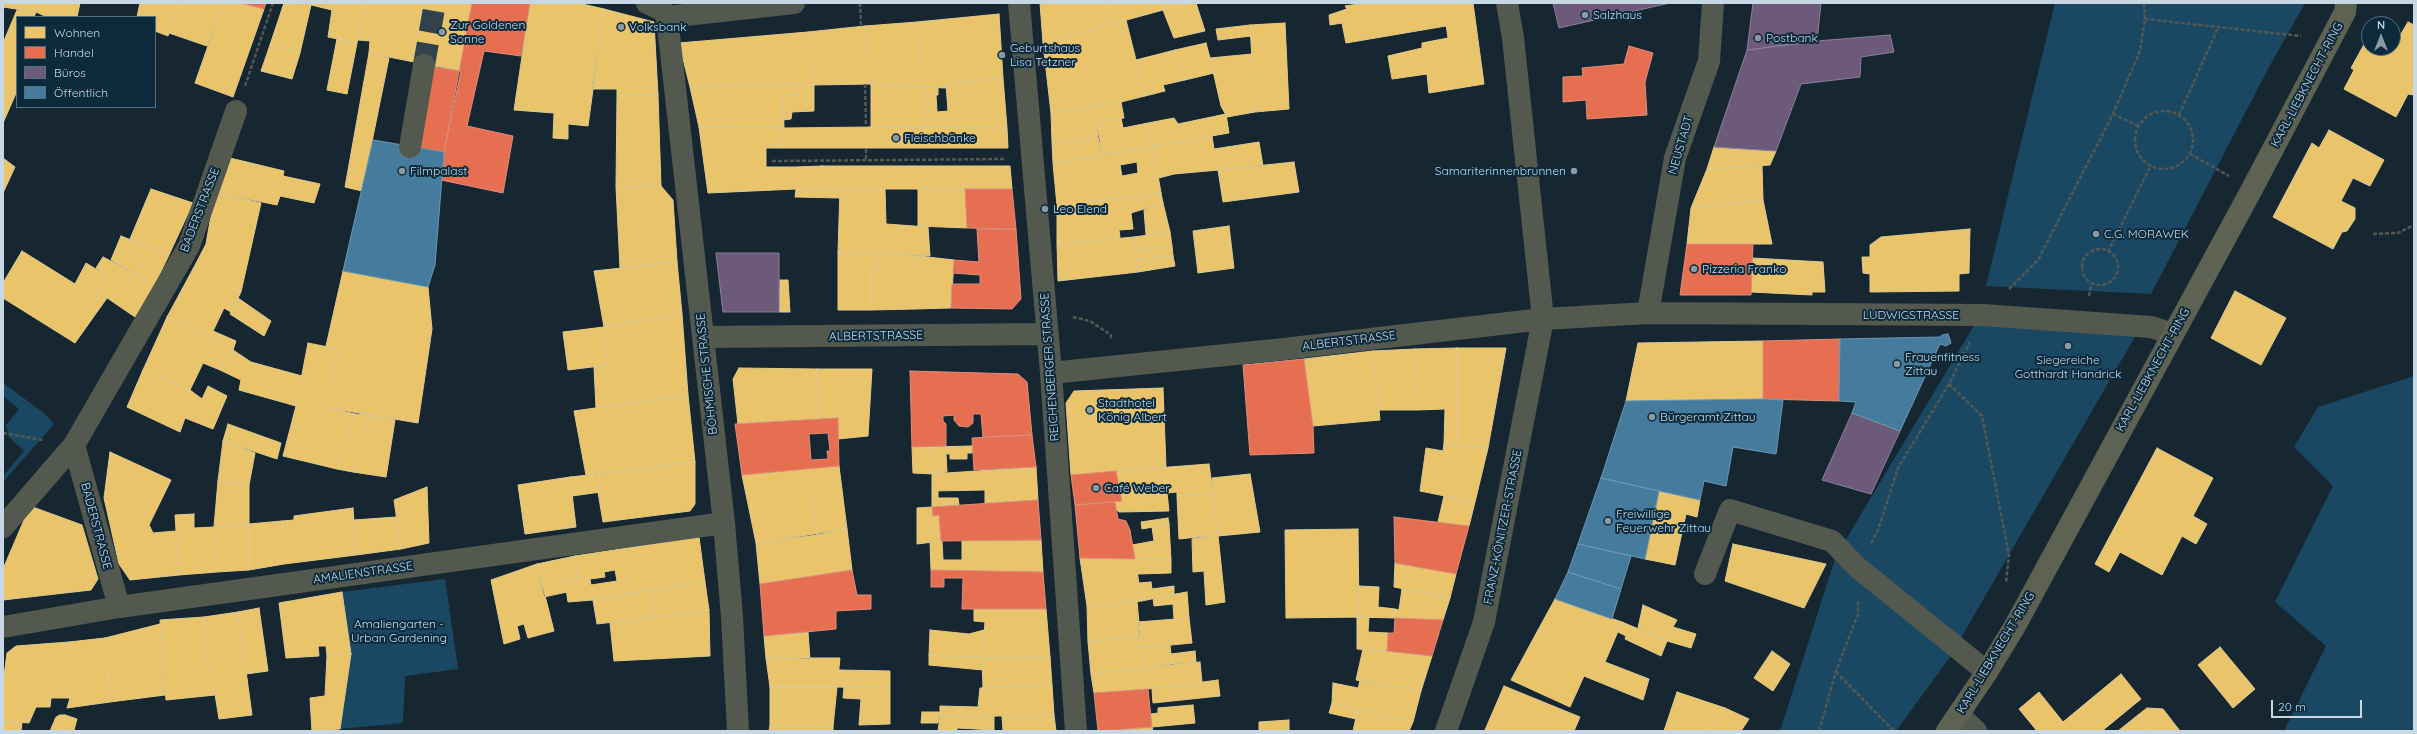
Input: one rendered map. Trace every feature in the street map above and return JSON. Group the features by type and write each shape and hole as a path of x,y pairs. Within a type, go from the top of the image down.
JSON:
{"main road":[{"name":"KARL-LIEBKNECHT-RING","path":"1953,723 2015,626 2252,190 2349,6"}],"street":[{"path":"647,3 662,10 667,18 794,3"},
{"name":"REICHENBERGER STRASSE","path":"1019,3 1048,334 1076,731"},
{"path":"1507,3 1513,38 1543,318"},
{"name":"NEUSTADT","path":"1648,313 1675,158 1709,61 1713,3"},
{"name":"BÖHMISCHE STRASSE","path":"667,18 724,524 732,617 738,731"},
{"path":"410,147 424,64"},
{"name":"BADERSTRASSE","path":"3,527 68,451 189,246 236,111"},
{"name":"ALBERTSTRASSE","path":"1051,373 1284,349 1543,318 1648,313"},
{"name":"LUDWIGSTRASSE","path":"1648,313 1983,316 2151,327 2173,334"},
{"name":"FRANZ-KÖNITZER-STRASSE","path":"1446,731 1484,622 1543,318"},
{"name":"ALBERTSTRASSE","path":"703,337 1048,334"},
{"name":"BADERSTRASSE","path":"68,451 119,607"},
{"path":"1705,574 1730,510 1832,541 1857,567 1987,672"},
{"name":"AMALIENSTRASSE","path":"3,627 119,607 724,524"},
{"path":"1953,723 1976,731"}],"path":[{"path":"236,111 273,3"},
{"path":"860,3 861,26"},
{"path":"1819,731 1836,671 1858,614 1857,567 1878,530 1898,468 1949,384 1983,316 2038,260 2113,114 2140,51 2145,19 2144,3"},
{"path":"2145,19 2331,40"},
{"path":"2179,115 2218,28"},
{"path":"865,84 866,127"},
{"path":"2161,111 2179,115 2191,128 2193,136 2190,154 2177,166 2159,168 2151,165 2138,153 2136,139 2139,126 2148,116 2161,111"},
{"path":"2113,114 2139,126"},
{"path":"866,149 866,161"},
{"path":"2190,154 2252,190"},
{"path":"772,161 1033,159"},
{"path":"2108,252 2151,165"},
{"path":"2374,234 2398,232 2414,225"},
{"path":"2103,250 2108,252 2116,261 2117,273 2109,283 2098,285 2092,283 2084,276 2082,264 2084,259 2092,251 2103,250"},
{"path":"1078,317 1090,321 1111,335 1116,366"},
{"path":"1949,384 1982,416 2009,555 2005,588"},
{"path":"3,433 42,439 68,451"},
{"path":"1836,671 1894,731"}],"green space":[{"path":"2055,3 2305,3 2269,67 2151,294 1986,286"},
{"path":"1976,322 2137,333 1950,657 1896,731 1780,731 1836,556"},
{"path":"2414,376 2414,731 2284,731 2326,646 2275,602 2333,486 2294,447 2318,407"},
{"path":"3,383 44,413 54,424 3,482 3,476 24,451 9,437 6,425 19,409 3,396"},
{"name":"Amaliengarten - Urban Gardening","path":"445,579 458,669 405,676 403,723 340,729 351,654 342,592"}],"building: Wohnen":[{"path":"3,3 80,3 77,16 45,16 36,12 3,7"},
{"path":"140,3 179,3 168,36 156,31 156,16 137,16"},
{"path":"179,3 223,3 207,46 169,33"},
{"path":"223,3 241,3 264,9 233,97 195,83"},
{"path":"284,3 311,5 300,53 270,45"},
{"path":"303,3 366,3 357,43 328,37 332,10"},
{"path":"366,3 425,3 409,61 369,53 370,41 358,40"},
{"name":"Zur Goldenen Sonne","path":"425,3 472,3 461,71 409,61"},
{"path":"530,3 578,3 604,9 588,126 568,124 568,139 553,138 554,113 514,110"},
{"path":"1040,3 1106,3 1112,24 1043,43"},
{"path":"1106,3 1160,3 1163,10 1112,24"},
{"path":"1160,3 1190,3 1163,10"},
{"path":"1190,3 1196,3 1205,31 1174,38 1163,10"},
{"path":"1366,3 1443,3 1446,26 1346,43 1342,23 1330,25 1329,15 1347,9 1345,6"},
{"path":"1443,3 1473,3 1484,84 1429,93 1427,74 1392,79 1388,56 1422,48 1422,43 1448,38"},
{"path":"604,9 654,22 658,95 617,96 617,89 592,89"},
{"path":"17,10 36,12 34,16 16,16 16,93 3,123 3,43"},
{"path":"999,14 1003,78 946,84 946,88 924,87 917,22"},
{"path":"1126,20 1145,96 1121,102 1051,113 1043,43"},
{"path":"917,22 924,87 871,84 865,26"},
{"path":"2408,22 2414,25 2414,95 2408,94 2396,117 2344,89 2354,70 2351,68 2361,50 2361,56 2401,56 2401,34"},
{"path":"1285,23 1289,109 1255,112 1250,25"},
{"path":"1250,25 1251,36 1218,40 1216,29"},
{"path":"865,26 871,84 814,85 808,32"},
{"path":"808,32 814,85 782,83 690,87 679,43"},
{"path":"337,39 357,43 347,94 327,90"},
{"path":"1206,43 1214,73 1185,80 1175,50"},
{"path":"270,45 300,53 292,79 261,71"},
{"path":"1175,50 1185,80 1163,85 1165,91 1145,96 1136,60"},
{"path":"369,53 389,58 362,191 345,187"},
{"path":"1252,54 1255,112 1227,117 1221,106 1210,58"},
{"path":"1003,78 1007,128 927,127 924,87 938,88 938,95 936,95 937,112 948,111 946,84"},
{"path":"782,83 799,84 799,95 783,96 784,128 699,127 690,87"},
{"path":"799,84 814,85 814,111 792,112 791,119 783,120 783,96 799,95"},
{"path":"871,84 924,87 927,127 871,127"},
{"path":"658,95 661,186 616,187 617,96"},
{"path":"1121,102 1124,118 1096,122 1098,138 1052,142 1051,113"},
{"path":"1226,114 1229,133 1153,146 1148,123 1174,118 1178,124"},
{"path":"1121,118 1123,128 1148,123 1153,146 1103,154 1096,122"},
{"path":"699,127 784,128 783,148 766,148 766,167 795,167 796,189 708,193"},
{"name":"Fleischbänke","path":"784,128 1007,128 1008,148 783,148"},
{"path":"2329,130 2384,160 2370,186 2353,178 2341,201 2355,208 2355,219 2347,231 2342,232 2333,249 2273,217 2312,143 2319,148"},
{"path":"1212,136 1214,149 1259,142 1263,166 1174,174 1159,178 1153,146"},
{"path":"1098,138 1103,154 1053,163 1052,142"},
{"path":"1153,146 1161,193 1057,206 1053,163","holes":["1137,162 1138,173 1122,176 1120,165"]},
{"path":"1714,147 1776,151 1770,165 1707,169"},
{"path":"3,158 15,167 3,193"},
{"path":"230,158 284,171 283,176 320,184 314,203 280,196 277,205 219,193"},
{"path":"1294,162 1299,192 1223,202 1218,170"},
{"name":"Fleischbänke","path":"822,166 1010,166 1012,189 822,189"},
{"path":"822,166 822,189 796,189 795,167"},
{"path":"1762,166 1763,200 1691,208 1707,169"},
{"path":"661,186 673,200 677,262 620,268 616,187"},
{"path":"151,189 193,203 169,255 130,239"},
{"path":"796,189 840,189 840,198 795,197"},
{"path":"840,189 885,189 886,224 928,227 930,256 879,252 838,252"},
{"path":"918,189 965,189 967,228 918,226"},
{"path":"219,193 261,203 241,292 193,269 206,244 212,210"},
{"path":"1161,193 1163,203 1131,213 1129,197"},
{"path":"1129,197 1133,229 1119,230 1120,238 1057,244 1057,206"},
{"path":"1763,200 1772,244 1687,244 1691,208"},
{"path":"1163,203 1170,232 1146,235 1144,210"},
{"path":"1229,226 1234,268 1198,273 1193,231"},
{"path":"1970,229 1969,273 1959,274 1959,291 1870,292 1870,274 1863,273 1862,257 1870,257 1870,245 1881,237"},
{"path":"1170,232 1172,246 1136,251 1134,237"},
{"path":"121,236 169,255 155,284 111,260"},
{"path":"1134,237 1138,272 1058,281 1057,244"},
{"path":"1172,246 1173,256 1137,261 1136,251"},
{"path":"22,251 75,284 86,263 107,276 97,291 107,298 75,343 3,298 3,283"},
{"path":"838,252 879,252 878,268 871,267 871,310 838,310"},
{"path":"879,252 919,256 916,309 871,310 871,267 878,268"},
{"path":"919,256 954,260 951,308 916,309"},
{"path":"1173,256 1175,266 1138,272 1137,261"},
{"path":"103,257 155,284 135,317 97,291 107,276 96,268"},
{"path":"1752,258 1823,262 1825,292 1812,292 1812,295 1751,292"},
{"path":"677,262 682,314 604,327 594,271"},
{"path":"193,269 241,292 231,312 224,308 213,331 236,341 233,350 167,317"},
{"path":"343,271 428,287 432,329 418,423 329,408 338,349 326,346"},
{"path":"780,280 788,280 790,312 779,312"},
{"path":"2235,291 2286,318 2261,365 2211,338"},
{"path":"238,298 271,321 264,336 230,314"},
{"path":"682,314 688,395 596,408 594,367 608,365 604,327"},
{"path":"167,317 233,350 220,370 203,363 190,390 143,370"},
{"path":"604,327 608,365 568,370 563,332"},
{"path":"1763,341 1763,399 1626,401 1638,343"},
{"path":"308,343 338,349 329,408 355,414 337,469 283,456 296,406"},
{"path":"1457,348 1506,348 1488,448 1457,445"},
{"path":"1457,348 1457,445 1444,444 1445,409 1418,410 1415,349"},
{"path":"1415,349 1418,410 1379,410 1373,351"},
{"path":"233,350 251,362 302,376 296,406 239,390 241,380 220,370"},
{"path":"1373,351 1380,420 1313,426 1304,359"},
{"path":"739,368 817,369 818,419 738,424 733,379"},
{"path":"817,369 872,369 868,436 838,439 838,418 818,419"},
{"path":"143,370 190,390 202,399 208,386 227,396 213,429 185,418 180,432 127,407"},
{"path":"1163,388 1166,467 1071,475 1066,403 1074,391"},
{"path":"688,395 695,462 586,475 574,411"},
{"path":"355,414 370,415 353,472 337,469"},
{"path":"370,415 395,420 386,477 353,472"},
{"path":"228,424 281,443 277,459 223,441"},
{"path":"223,441 255,453 249,485 218,481"},
{"path":"1444,444 1488,448 1475,502 1420,491 1426,448 1443,451"},
{"path":"972,446 972,453 967,453 967,459 950,459 950,454 946,454 947,472 933,474 932,447"},
{"path":"912,447 932,447 933,474 913,473"},
{"path":"2157,448 2213,478 2193,516 2207,524 2196,544 2182,536 2162,575 2120,552 2109,572 2095,564"},
{"path":"110,452 171,480 149,525 153,533 176,531 179,575 130,580 119,564 104,498"},
{"path":"695,462 695,504 690,511 603,522 598,492 601,492 599,474"},
{"path":"1209,464 1213,493 1177,496 1177,492 1167,493 1169,511 1119,512 1117,510 1115,502 1122,501 1116,471"},
{"path":"839,466 847,529 817,535 809,468"},
{"path":"1036,467 1038,500 985,503 985,490 932,491 932,474"},
{"path":"809,468 817,535 756,543 742,475"},
{"path":"599,474 601,492 572,496 570,477"},
{"path":"1250,474 1260,532 1218,536 1212,478"},
{"path":"570,477 576,527 525,534 518,485"},
{"path":"218,481 249,485 249,524 214,527"},
{"path":"427,487 429,543 401,549 394,500"},
{"path":"932,491 938,491 938,498 958,498 959,505 932,507"},
{"path":"1659,491 1700,500 1697,517 1686,514 1675,565 1645,559"},
{"path":"1213,493 1218,535 1179,539 1177,496"},
{"path":"1444,496 1475,502 1469,526 1438,522"},
{"path":"30,506 82,525 98,579 91,590 3,600 3,569"},
{"path":"932,507 933,516 939,515 941,541 917,544 917,508"},
{"path":"353,508 356,555 284,564 282,521 294,520 294,516"},
{"path":"194,514 194,528 214,527 217,572 179,575 175,515"},
{"path":"396,517 401,549 356,555 354,520"},
{"path":"1168,518 1169,524 1142,529 1141,522"},
{"path":"282,521 284,564 249,570 249,524"},
{"path":"249,524 249,570 217,572 214,527"},
{"path":"1169,524 1171,560 1135,559 1132,545 1154,541 1152,527"},
{"path":"847,529 852,570 760,584 756,543"},
{"path":"1358,529 1359,617 1286,618 1285,530"},
{"path":"1218,535 1225,602 1206,605 1204,571 1193,572 1192,539"},
{"path":"699,537 705,582 632,593 630,579 617,581 615,570 604,572 605,577 590,579 578,578 575,556"},
{"path":"1041,540 1043,572 931,570 930,542 942,541 943,560 962,560 962,541"},
{"path":"1733,544 1826,564 1804,608 1725,581"},
{"path":"575,556 578,578 565,581 567,592 544,597 537,564"},
{"path":"1080,558 1135,559 1142,601 1087,606"},
{"path":"1135,559 1171,560 1171,573 1138,574"},
{"path":"1395,563 1456,574 1450,598 1394,587"},
{"path":"537,564 554,631 528,638 524,624 517,626 520,639 504,644 491,580"},
{"path":"578,578 590,579 591,585 630,579 632,593 593,600 568,602 565,581"},
{"path":"705,582 709,610 656,617 652,590"},
{"path":"1151,582 1152,589 1174,586 1174,594 1142,601 1139,583"},
{"path":"1359,586 1379,587 1378,607 1395,609 1395,618 1359,617"},
{"path":"1402,589 1450,598 1443,620 1395,618 1395,609 1399,610"},
{"path":"652,590 656,617 597,624 593,600"},
{"path":"342,592 351,654 327,656 326,646 318,646 319,656 286,658 279,603"},
{"path":"1187,592 1189,618 1174,619 1173,604 1154,606 1153,598"},
{"path":"1555,599 1622,622 1605,662 1538,630"},
{"path":"1137,601 1140,634 1088,642 1087,606"},
{"path":"1643,605 1677,620 1673,627 1696,634 1691,648 1667,641 1638,628"},
{"path":"259,608 268,671 246,674 238,612"},
{"path":"974,609 1046,609 1050,657 982,658 985,622 974,621"},
{"path":"709,610 710,656 614,661 610,623"},
{"path":"238,612 252,715 219,719 210,663 206,663 204,617"},
{"path":"204,617 206,663 210,663 215,695 166,700 160,620"},
{"path":"1357,617 1369,617 1368,632 1388,633 1387,651 1357,649"},
{"path":"1189,618 1192,643 1140,648 1138,622"},
{"path":"1622,622 1667,641 1661,656 1625,639 1626,636 1618,632"},
{"path":"160,624 165,695 110,702 105,638"},
{"path":"930,630 969,634 984,630 982,658 929,655"},
{"path":"1538,630 1605,662 1649,679 1643,700 1584,676 1570,707 1511,680"},
{"path":"808,632 810,659 766,658 764,636"},
{"path":"1138,634 1144,668 1091,674 1088,642"},
{"path":"105,638 110,702 67,708 70,698 69,642"},
{"path":"69,642 70,698 51,698 50,707 36,707 29,723 3,721 3,684 7,653 16,646"},
{"path":"1170,645 1172,664 1144,668 1140,648"},
{"path":"2220,647 2255,689 2233,708 2198,665"},
{"path":"1363,649 1432,656 1421,691 1356,680"},
{"path":"1195,651 1196,662 1172,664 1171,654"},
{"path":"1772,651 1790,664 1773,691 1754,678"},
{"path":"351,654 340,729 312,731 310,698 325,696 327,656"},
{"path":"929,655 982,658 983,670 929,665"},
{"path":"1050,657 1052,685 983,688 982,658"},
{"path":"766,658 840,658 837,687 770,687"},
{"path":"1200,662 1202,682 1148,689 1144,668"},
{"path":"1144,668 1148,689 1094,693 1091,674"},
{"path":"839,670 890,671 890,688 837,687"},
{"path":"2121,674 2141,699 2102,731 2037,731 2019,709 2039,692 2063,722"},
{"path":"1218,680 1220,696 1153,703 1152,689"},
{"path":"1360,680 1421,691 1413,722 1354,708"},
{"path":"1333,683 1358,688 1354,708 1332,703"},
{"path":"1052,685 1054,715 940,717 940,706 978,707 980,688"},
{"path":"1504,686 1580,717 1574,731 1485,730"},
{"path":"770,687 837,687 833,727 770,726"},
{"path":"844,687 890,688 890,724 859,725 861,699 843,698"},
{"path":"1677,692 1725,708 1709,731 1664,731"},
{"path":"1332,703 1358,709 1356,719 1329,713"},
{"path":"1193,705 1195,723 1152,727 1151,714 1158,713 1158,708"},
{"path":"1725,708 1749,719 1741,731 1709,731"},
{"path":"2147,708 2163,709 2180,731 2151,731 2138,715"},
{"path":"1358,709 1413,722 1409,731 1353,731"},
{"path":"922,712 940,712 938,723 921,723"},
{"path":"65,715 59,731 50,731 56,717"},
{"path":"65,715 77,719 74,730 76,731 59,731"},
{"path":"1054,715 1056,731 1003,731 1002,716"},
{"path":"2138,715 2151,731 2118,731"},
{"path":"994,716 994,730 957,728 957,731 938,731 940,717"},
{"path":"1289,720 1289,731 1259,731 1259,722"},
{"path":"3,721 22,723 21,731 3,731"},
{"path":"770,726 833,727 833,731 769,731"},
{"path":"1152,727 1153,731 1110,731"}],"building: Handel":[{"path":"241,3 266,3 264,9"},
{"path":"472,3 530,3 521,56 484,51 467,126 513,136 503,193 441,180 444,152"},
{"path":"1629,46 1653,53 1645,82 1647,115 1587,119 1586,100 1563,102 1563,77 1583,76 1582,68 1624,64"},
{"path":"433,67 461,71 444,152 416,149"},
{"path":"965,189 1012,189 1016,229 967,228"},
{"path":"977,229 1016,229 1021,299 1012,309 951,308 952,284 980,284 980,275 953,273 954,260 979,262"},
{"path":"1687,244 1753,244 1751,295 1680,295"},
{"path":"1840,339 1839,401 1763,399 1763,341"},
{"path":"1304,359 1313,426 1314,453 1250,455 1243,365"},
{"path":"910,371 1018,374 1027,382 1032,435 983,437 981,414 973,414 973,423 968,427 959,426 954,420 954,415 943,416 943,421 946,424 946,446 912,447"},
{"path":"838,418 839,466 742,475 735,424","holes":["828,433 830,451 827,451 828,459 811,460 809,434"]},
{"path":"1032,435 1036,467 974,470 972,438"},
{"name":"Café Weber","path":"1116,471 1122,501 1075,505 1071,475"},
{"path":"1038,500 1041,540 941,541 939,515 933,516 932,507"},
{"path":"1115,502 1118,519 1126,521 1130,530 1135,559 1080,558 1075,505"},
{"path":"1394,517 1469,526 1456,574 1395,563"},
{"path":"852,570 857,595 871,595 871,609 836,611 836,629 764,636 760,584"},
{"path":"931,570 1043,572 1046,609 962,609 963,578 944,578 944,587 931,587"},
{"path":"1395,618 1443,620 1432,656 1387,651 1388,633 1394,633"},
{"path":"1148,689 1152,727 1098,731 1094,693"}],"building: Büros":[{"name":"Salzhaus","path":"1553,3 1670,3 1559,28"},
{"path":"1753,3 1821,3 1817,41 1747,50"},
{"path":"1890,35 1894,52 1861,57 1860,77 1801,84 1776,151 1714,147 1747,50 1817,41"},
{"path":"716,253 779,253 779,312 723,312"},
{"path":"1852,413 1900,431 1871,494 1822,480"}],"building: Öffentlich":[{"path":"373,140 444,152 435,265 428,287 343,271"},
{"path":"1948,334 1951,343 1946,346 1940,344 1900,431 1852,413 1856,402 1839,401 1840,339 1940,337"},
{"path":"1783,400 1776,454 1733,447 1726,486 1704,481 1700,500 1601,478 1626,401"},
{"path":"1601,478 1659,491 1645,559 1578,544"},
{"path":"1578,544 1631,556 1621,589 1568,572"},
{"path":"1568,572 1621,589 1612,619 1555,599"}],"tunnel":[{"path":"424,65 435,3"}],"place":[{"name":"Salzhaus","path":"1585,15"},
{"name":"Volksbank","path":"621,27"},
{"name":"Zur Goldenen Sonne","path":"442,32"},
{"name":"Postbank","path":"1758,38"},
{"name":"Geburtshaus Lisa Tetzner","path":"1002,55"},
{"name":"Fleischbänke","path":"896,138"},
{"name":"Filmpalast","path":"402,171"},
{"name":"Samariterinnenbrunnen","path":"1574,171"},
{"name":"Leo Elend","path":"1045,209"},
{"name":"C.G. MORAWEK","path":"2096,234"},
{"name":"Pizzeria Franko","path":"1694,269"},
{"name":"Siegereiche Gotthardt Handrick","path":"2068,346"},
{"name":"Frauenfitness Zittau","path":"1897,364"},
{"name":"Stadthotel König Albert","path":"1090,410"},
{"name":"Bürgeramt Zittau","path":"1652,417"},
{"name":"Café Weber","path":"1096,488"},
{"name":"Freiwillige Feuerwehr Zittau","path":"1608,521"}]}
